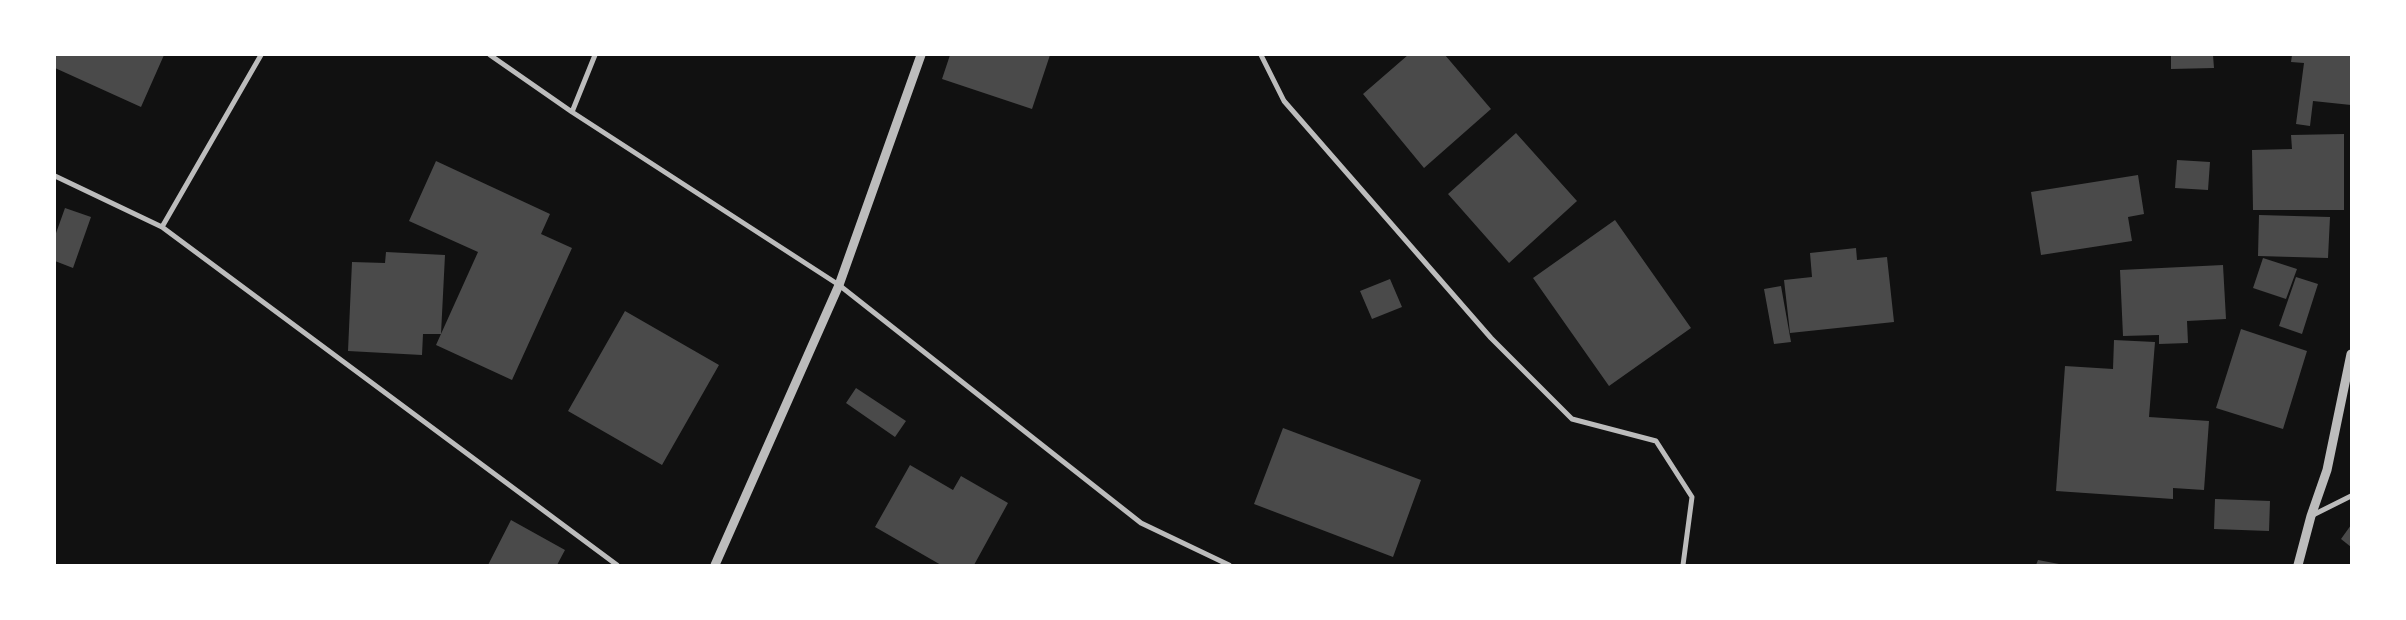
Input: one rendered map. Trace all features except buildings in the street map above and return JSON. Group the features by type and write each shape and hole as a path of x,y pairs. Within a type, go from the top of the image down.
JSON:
{"street":[{"path":"162,227 261,55"},
{"path":"490,55 572,112 839,285 1141,523 1229,565"},
{"path":"572,112 596,55"},
{"path":"715,565 839,285 921,55"},
{"path":"1261,55 1284,101 1491,338 1572,419 1656,441 1692,497 1683,565"},
{"path":"55,176 162,227 617,565"},
{"path":"2298,565 2311,516 2327,470 2351,354"},
{"path":"2311,516 2351,496"}]}
